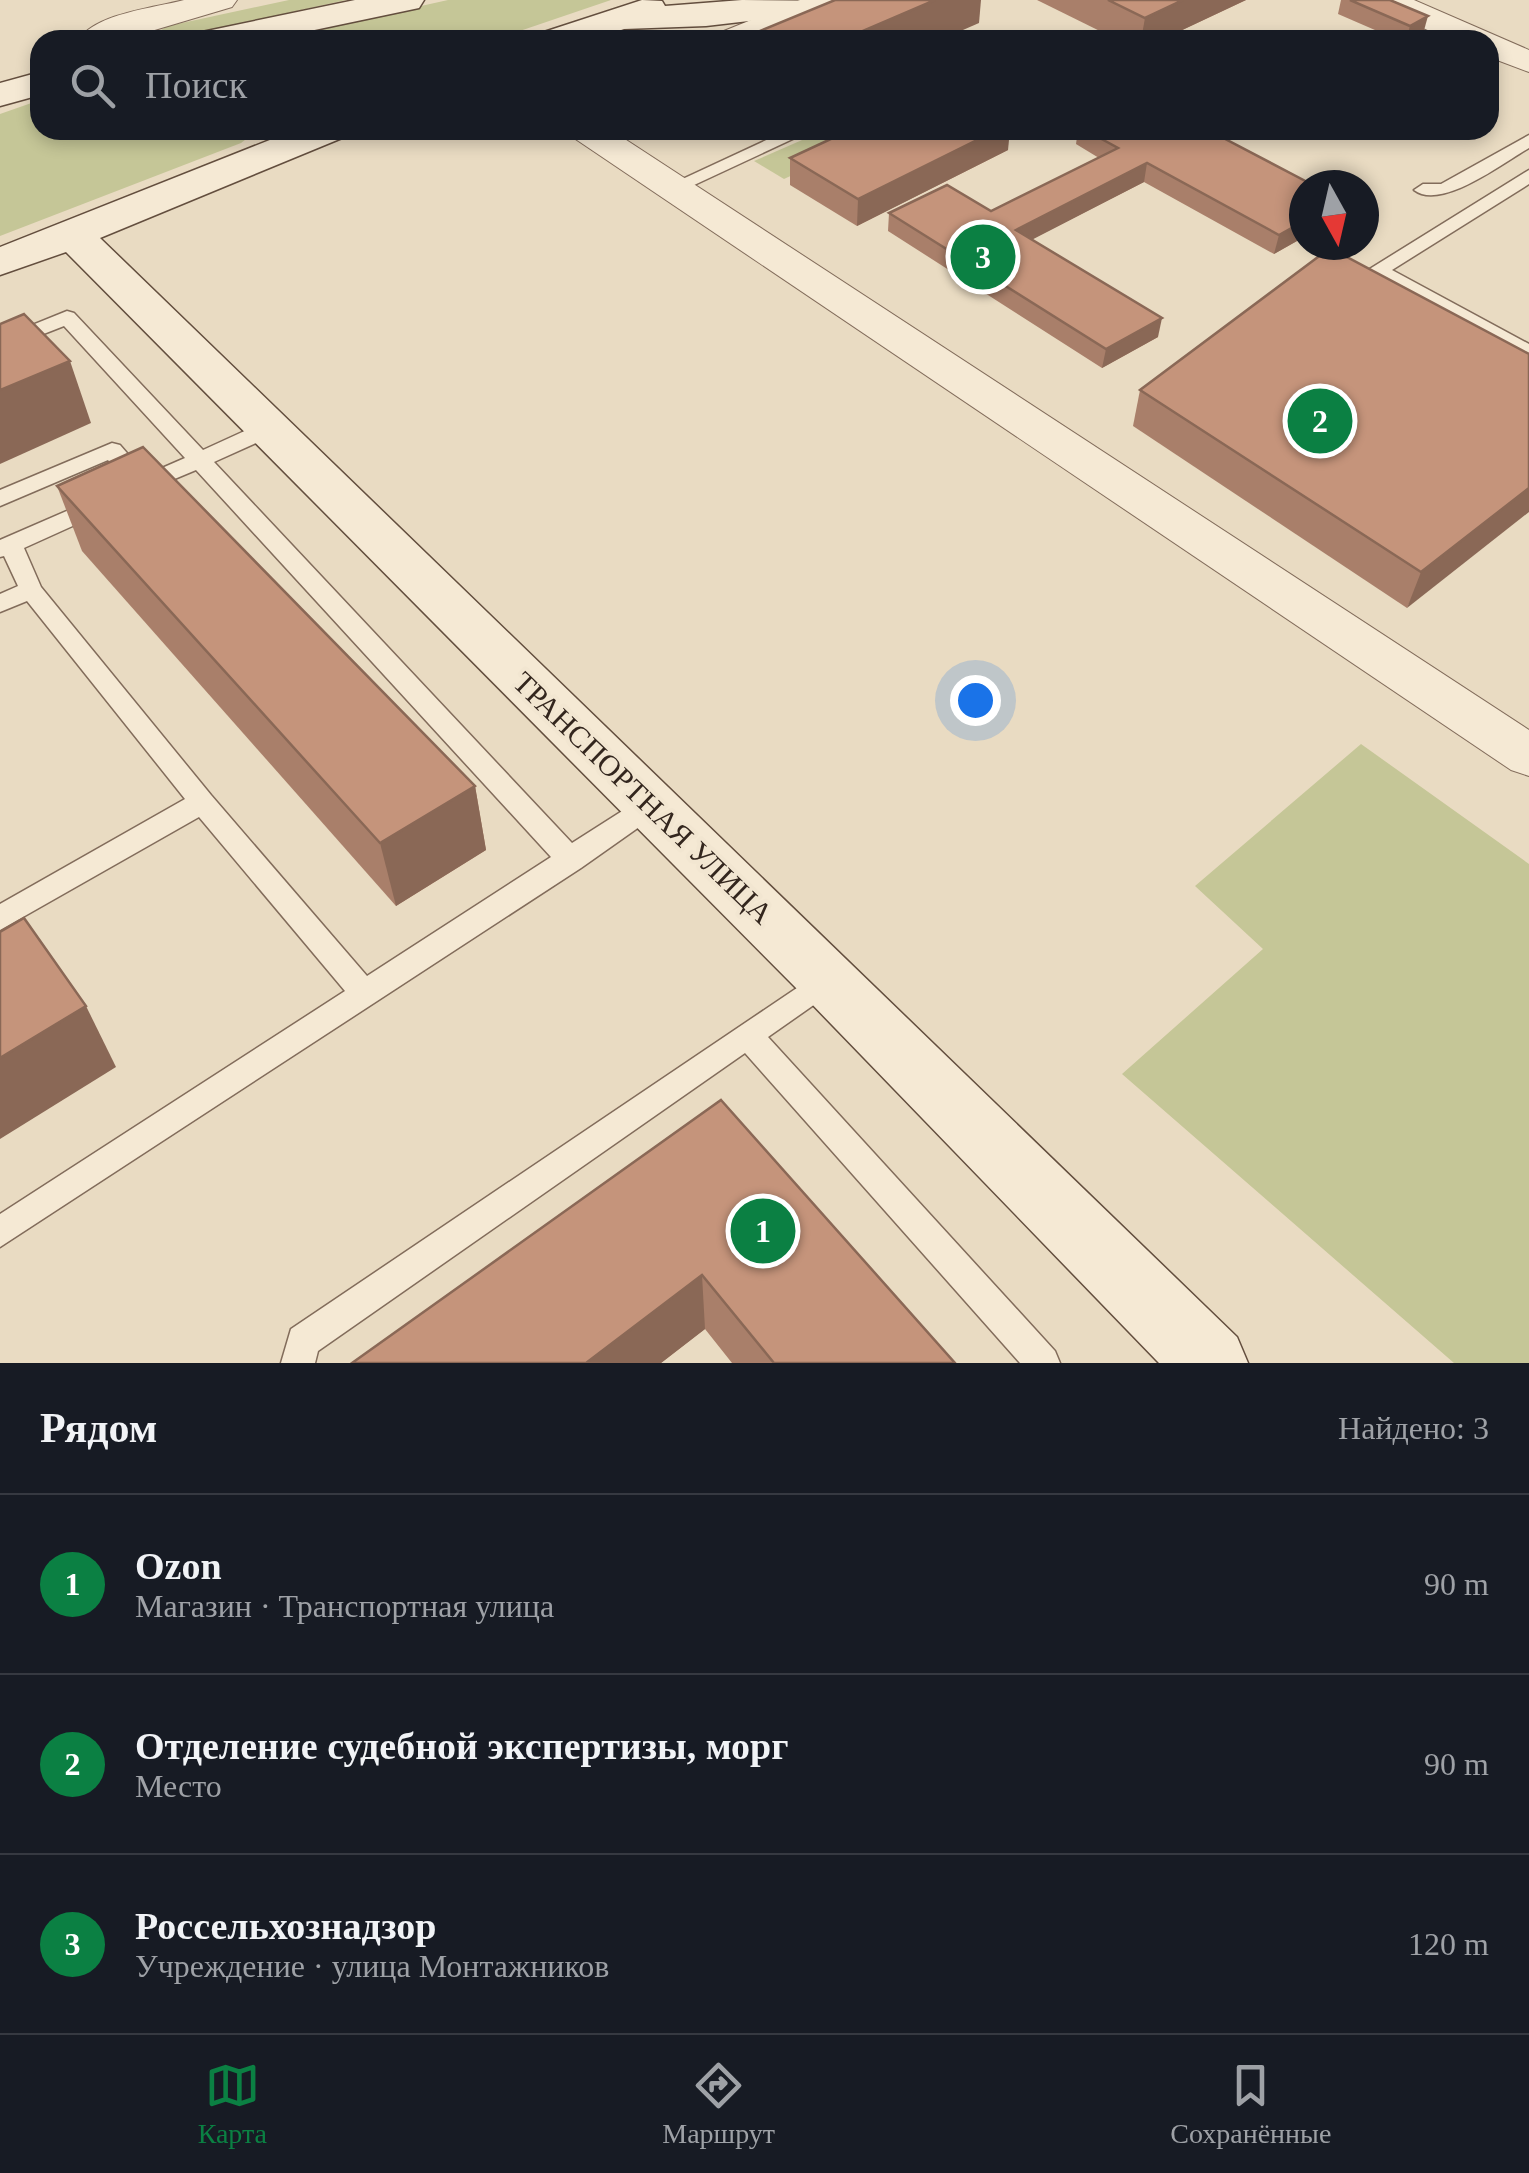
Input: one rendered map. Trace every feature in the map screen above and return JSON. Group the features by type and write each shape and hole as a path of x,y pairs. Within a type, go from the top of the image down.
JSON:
{"street":[{"path":"114,30 222,0"},
{"path":"263,30 406,0"},
{"path":"585,30 677,0"},
{"path":"1387,0 1455,30"},
{"path":"616,19 725,14 827,1"},
{"path":"756,30 827,1"},
{"path":"1499,49 1529,62"},
{"path":"0,262 297,140"},
{"path":"601,140 1529,756"},
{"name":"ТРАНСПОРТНАЯ УЛИЦА","path":"73,235 828,979 1202,1360"}],"lane":[{"path":"670,189 780,140"},
{"path":"1422,190 1445,189 1529,140"},
{"path":"1529,176 1378,270 1529,352"},
{"path":"0,345 67,317 571,860"},
{"path":"268,429 5,547 31,590 202,802 365,994"},
{"path":"0,498 112,450 142,486"},
{"path":"0,604 31,590"},
{"path":"0,918 202,802"},
{"path":"0,1232 650,806"},
{"path":"298,1363 303,1341 828,979"},
{"path":"749,1037 1043,1363"}],"green space":[{"path":"289,0 346,0 212,30 161,30"},
{"path":"448,0 611,0 522,30 313,30"},
{"path":"30,104 30,140 245,140 0,236 0,114"},
{"path":"802,140 868,140 784,179 754,161"},
{"path":"1361,744 1529,864 1529,1363 1454,1363 1122,1074 1263,949 1195,886"}],"building":[{"path":"835,0 935,0 865,30 762,30"},
{"path":"1108,0 1183,0 1145,18"},
{"path":"1350,0 1390,0 1428,16 1410,26"},
{"path":"829,140 977,140 858,199 790,158"},
{"path":"1103,140 1227,140 1289,172 1289,229 1279,235 1147,163 1016,230 1162,318 1106,349 889,213 947,185 991,211 1118,148"},
{"path":"1314,260 1353,260 1529,354 1529,488 1421,572 1140,390"},
{"path":"24,314 70,361 0,390 0,324"},
{"path":"143,447 475,786 380,843 57,486"},
{"path":"24,918 86,1006 0,1058 0,932"},
{"path":"721,1100 955,1363 774,1363 702,1275 586,1363 352,1363"}],"place":[{"name":"Россельхознадзор","path":"983,257"},
{"name":"Отделение судебной экспертизы, морг","path":"1320,421"},
{"name":"Ozon","path":"763,1231"}]}
